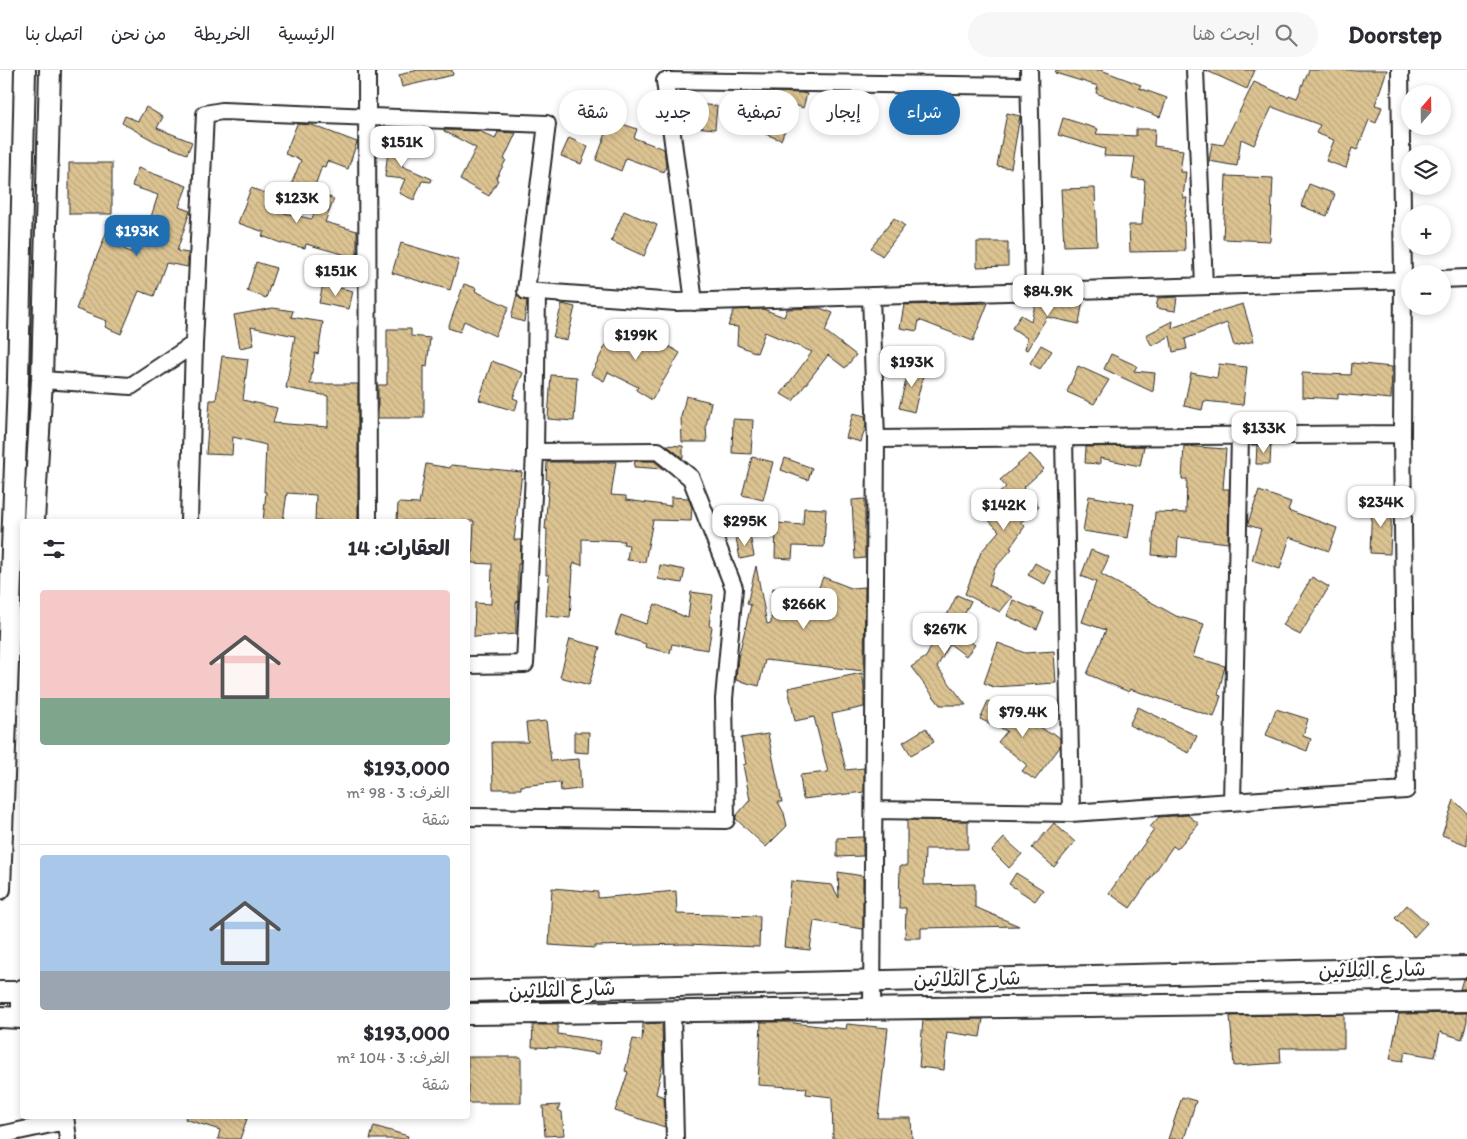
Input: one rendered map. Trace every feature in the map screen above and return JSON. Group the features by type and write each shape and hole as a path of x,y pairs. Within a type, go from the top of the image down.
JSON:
{"street":[{"path":"0,888 18,379 26,70"},
{"path":"34,519 42,380 50,70"},
{"path":"367,70 368,519"},
{"path":"1195,70 1204,286"},
{"path":"1400,70 1406,265"},
{"path":"694,302 665,82 1029,78 1034,291"},
{"path":"189,519 194,344 205,114 222,111 547,124 526,291 694,302 1401,280"},
{"path":"1451,278 1467,278"},
{"path":"470,665 524,664 535,452 538,292"},
{"path":"871,296 876,440 872,1009"},
{"path":"874,810 1070,813 1406,790 1402,434 1405,315"},
{"path":"42,380 131,386 194,344"},
{"path":"876,440 1402,434"},
{"path":"1232,802 1240,436"},
{"path":"1064,437 1070,813"},
{"path":"470,817 726,820 724,699 734,588 691,478 658,451 535,452"},
{"name":"شارع الثلاثين","path":"470,991 1467,967"},
{"path":"0,992 20,991"},
{"name":"شارع الثلاثين","path":"470,1014 1467,1001"},
{"path":"672,1012 676,1139"},
{"path":"0,1017 20,1018"},
{"path":"0,1135 65,1119 68,1139"}],"building":[{"path":"418,70 452,70 453,75 402,87 399,75"},
{"path":"1056,70 1101,70 1141,85 1139,88 1167,98 1160,117 1096,93 1098,86 1055,73"},
{"path":"1205,70 1255,70 1247,89"},
{"path":"1309,70 1387,70 1375,105 1382,107 1376,123 1369,120 1357,150 1352,148 1346,168 1326,161 1334,140 1316,133 1320,125 1272,107 1254,145 1241,139 1237,166 1209,161 1212,143 1223,145 1254,82 1288,97 1289,95 1297,98"},
{"path":"799,93 807,94 803,108 799,106"},
{"path":"709,105 717,106 715,129 709,128"},
{"path":"146,107 163,117 157,128 192,142 187,154 154,141 122,123 125,116 138,121"},
{"path":"1007,113 1020,116 1011,168 997,166"},
{"path":"1063,118 1098,129 1096,134 1136,136 1136,129 1155,129 1154,146 1183,150 1180,172 1186,172 1183,198 1187,198 1184,217 1185,251 1130,252 1129,225 1142,225 1145,180 1132,178 1135,157 1104,156 1105,149 1058,135"},
{"path":"297,124 312,125 357,142 348,169 327,161 325,167 322,166 312,194 291,185 301,160 285,154"},
{"path":"627,126 637,129 634,138 664,149 666,166 664,172 626,158 621,171 596,160 605,135 627,135"},
{"path":"444,130 480,131 495,139 498,132 516,133 504,159 506,160 496,179 498,180 489,196 460,180 476,148"},
{"path":"390,133 405,134 402,166 432,179 431,182 422,181 414,200 399,193 405,179 385,177"},
{"path":"768,135 783,135 781,140"},
{"path":"569,138 588,147 581,164 561,156"},
{"path":"69,163 112,163 112,214 69,214"},
{"path":"138,168 187,186 179,207 190,211 177,251 188,253 188,267 166,263 154,296 139,291 121,334 105,327 107,321 76,309 111,221 111,244 136,254 140,244 142,245 158,195 132,186"},
{"path":"1226,176 1273,178 1270,241 1223,239"},
{"path":"1309,184 1335,194 1327,216 1301,206"},
{"path":"251,188 288,201 284,213 312,219 321,194 334,199 325,222 357,231 357,258 306,244 305,248 281,243 262,236 264,232 238,223"},
{"path":"1095,188 1097,245 1064,246 1061,189"},
{"path":"624,211 657,225 644,256 611,241"},
{"path":"894,218 905,226 882,256 871,248"},
{"path":"977,242 1008,242 1008,266 977,267"},
{"path":"401,243 459,260 450,290 392,273"},
{"path":"256,262 276,268 266,298 247,291"},
{"path":"323,284 353,291 349,309 319,303"},
{"path":"464,284 476,288 475,291 509,307 495,336 464,321 460,332 448,328"},
{"path":"517,294 521,299 527,301 524,322 511,318"},
{"path":"1177,297 1175,311 1156,308 1158,298"},
{"path":"1083,300 1079,324 1047,317 1027,350 1025,349 1027,338 1012,328 1021,315 1031,321 1036,301"},
{"path":"988,303 973,341 919,320 917,331 900,328 904,305"},
{"path":"562,304 575,307 567,340 553,337"},
{"path":"1243,304 1254,341 1234,346 1227,323 1185,339 1187,349 1173,352 1170,336 1152,346 1146,335 1173,321 1172,328"},
{"path":"273,308 293,311 291,317 323,322 318,354 315,353 310,384 358,384 358,519 315,519 316,495 287,493 283,519 263,519 266,492 264,492 266,445 233,437 232,455 206,454 210,400 216,400 222,356 248,359 243,400 277,408 273,423 328,427 328,396 286,388 295,336 251,327 254,345 240,348 234,315"},
{"path":"820,308 833,313 825,331 856,355 845,368 828,355 793,401 781,394 812,352 765,332 757,353 737,345 738,327 728,326 734,310 763,309 784,317 787,309"},
{"path":"616,325 636,335 637,332 662,345 663,343 680,353 652,400 636,390 638,387 608,372 604,381 591,374"},
{"path":"387,329 411,329 411,336 430,338 427,367 424,366 424,418 378,418 378,385 387,385"},
{"path":"1041,345 1052,351 1040,369 1030,363"},
{"path":"1111,354 1137,366 1134,371 1155,373 1153,392 1104,369"},
{"path":"492,361 523,373 513,398 518,400 515,411 479,400"},
{"path":"1352,363 1392,367 1391,399 1338,394 1338,399 1302,397 1302,373 1351,375"},
{"path":"1219,364 1247,367 1243,405 1204,401 1202,410 1184,406 1191,373 1217,378"},
{"path":"910,365 925,368 914,412 899,408"},
{"path":"1078,366 1109,380 1094,404 1067,392"},
{"path":"551,375 577,377 574,421 548,419"},
{"path":"686,396 711,402 706,426 707,442 682,442 681,417"},
{"path":"853,413 865,416 866,425 861,442 846,438"},
{"path":"733,419 753,420 751,454 732,453"},
{"path":"666,445 683,446 683,458"},
{"path":"1257,445 1271,445 1270,464 1256,464"},
{"path":"1144,446 1140,466 1100,458 1100,464 1085,463 1086,447"},
{"path":"1184,446 1226,449 1223,489 1229,489 1228,543 1178,537 1177,557 1152,555 1155,512 1186,513 1187,479 1182,479"},
{"path":"1030,454 1044,469 1023,488 1039,506 1020,523 1025,526 1010,548 1012,549 995,568 989,585 1012,597 1000,612 965,594 981,552 999,531 980,511 1006,487 1000,480"},
{"path":"752,457 773,462 763,500 742,495"},
{"path":"785,458 812,468 808,480 781,470"},
{"path":"635,461 654,461 664,469 634,467"},
{"path":"547,462 616,462 611,495 626,496 626,500 671,506 671,497 688,498 692,507 691,521 653,520 645,562 627,560 629,545 623,544 624,541 582,539 582,565 574,563 572,569 570,618 546,616 549,575 546,575 547,529 545,529 549,480 546,479"},
{"path":"426,464 450,468 451,465 522,472 514,540 521,540 520,564 518,564 516,634 474,637 475,603 491,604 492,564 472,563 474,521 470,521 470,519 397,519 398,503 419,504"},
{"path":"1259,491 1291,502 1288,510 1337,528 1329,551 1290,537 1280,569 1252,560 1261,529 1248,525 1248,523"},
{"path":"1089,496 1134,504 1128,538 1083,531"},
{"path":"865,499 865,558 855,559 852,500"},
{"path":"1372,502 1392,503 1390,554 1370,553"},
{"path":"804,508 826,509 824,547 793,546 792,559 775,558 776,523 803,525"},
{"path":"750,535 754,556 740,559 736,538"},
{"path":"1091,550 1109,557 1101,574 1176,616 1204,624 1193,657 1225,666 1218,695 1221,696 1214,717 1130,689 1129,692 1087,674 1106,630 1082,622 1096,582 1081,576"},
{"path":"1035,563 1051,572 1045,584 1028,575"},
{"path":"660,565 685,570 682,583 658,579"},
{"path":"756,566 767,624 771,623 773,588 791,593 791,591 813,603 823,577 851,588 865,587 864,671 765,660 759,686 736,680 738,658 751,605 747,604"},
{"path":"1312,577 1329,587 1300,635 1283,625"},
{"path":"691,592 713,595 709,626 712,627 708,650 672,644 670,653 645,647 646,644 615,634 621,615 646,624 655,604 688,618"},
{"path":"957,595 971,601 956,631 975,645 966,656 950,644 937,667 966,705 940,705 911,667 926,657"},
{"path":"1013,600 1044,613 1037,629 1007,616"},
{"path":"570,639 600,647 589,685 560,677"},
{"path":"998,643 1025,653 1054,651 1056,683 994,687 984,683"},
{"path":"862,673 864,707 832,714 846,770 864,768 864,792 803,799 800,775 828,772 814,717 795,721 788,688"},
{"path":"988,701 1019,714 1021,712 1050,734 1052,732 1060,738 1060,747 1035,780 1022,771 1027,765 998,742 1007,731 980,719"},
{"path":"1138,707 1197,736 1189,753 1129,725"},
{"path":"1276,709 1308,719 1303,736 1311,739 1307,751 1266,735"},
{"path":"546,721 551,761 579,759 581,789 561,791 560,782 521,786 521,789 493,789 492,742 528,742 526,723"},
{"path":"926,728 934,742 911,755 903,742"},
{"path":"574,732 589,732 588,753 574,752"},
{"path":"768,734 782,802 778,802 784,813 787,826 766,847 736,819 736,816 750,800 743,765 746,764 741,738"},
{"path":"1454,800 1467,813 1467,845 1442,835"},
{"path":"1188,815 1199,824 1177,849 1173,846 1130,908 1109,893 1154,830 1150,827 1159,817"},
{"path":"907,820 968,821 968,849 925,849 924,885 975,884 975,907 1019,926 921,928 921,938 905,938 906,908 899,908 900,866 907,866"},
{"path":"1054,823 1075,842 1054,867 1032,848"},
{"path":"863,837 863,856 837,857 837,838"},
{"path":"1004,838 1022,854 1009,868 992,851"},
{"path":"838,872 863,876 863,929 814,921 810,950 784,947 791,881 832,885 839,898"},
{"path":"1016,873 1043,890 1035,901 1009,884"},
{"path":"552,888 598,892 598,898 676,891 677,914 760,916 759,947 687,944 595,946 595,948 549,945"},
{"path":"1407,905 1427,923 1414,937 1395,918"},
{"path":"1463,979 1467,979 1467,989 1460,989"},
{"path":"1467,1013 1467,1021 1462,1039 1440,1032 1435,1057 1405,1052 1403,1061 1390,1059 1399,1014"},
{"path":"1344,1014 1344,1048 1280,1048 1281,1063 1234,1066 1230,1016"},
{"path":"983,1019 980,1037 947,1032 944,1070 919,1067 923,1020"},
{"path":"761,1022 793,1022 846,1029 847,1024 888,1028 878,1118 911,1118 912,1139 833,1139 832,1097 806,1094 807,1088 758,1085"},
{"path":"662,1023 663,1063 656,1094 664,1097 665,1127 615,1111 628,1072 625,1071 633,1039 642,1041 643,1024"},
{"path":"533,1025 558,1025 558,1034 601,1041 599,1054 563,1048 532,1047"},
{"path":"470,1057 521,1057 521,1103 470,1103"},
{"path":"1182,1097 1196,1101 1184,1139 1168,1139"},
{"path":"560,1105 558,1110 562,1112 564,1135 545,1136 543,1106"},
{"path":"185,1119 247,1119 240,1139 218,1139 220,1130"},
{"path":"374,1126 408,1136 407,1139 370,1139"}]}
